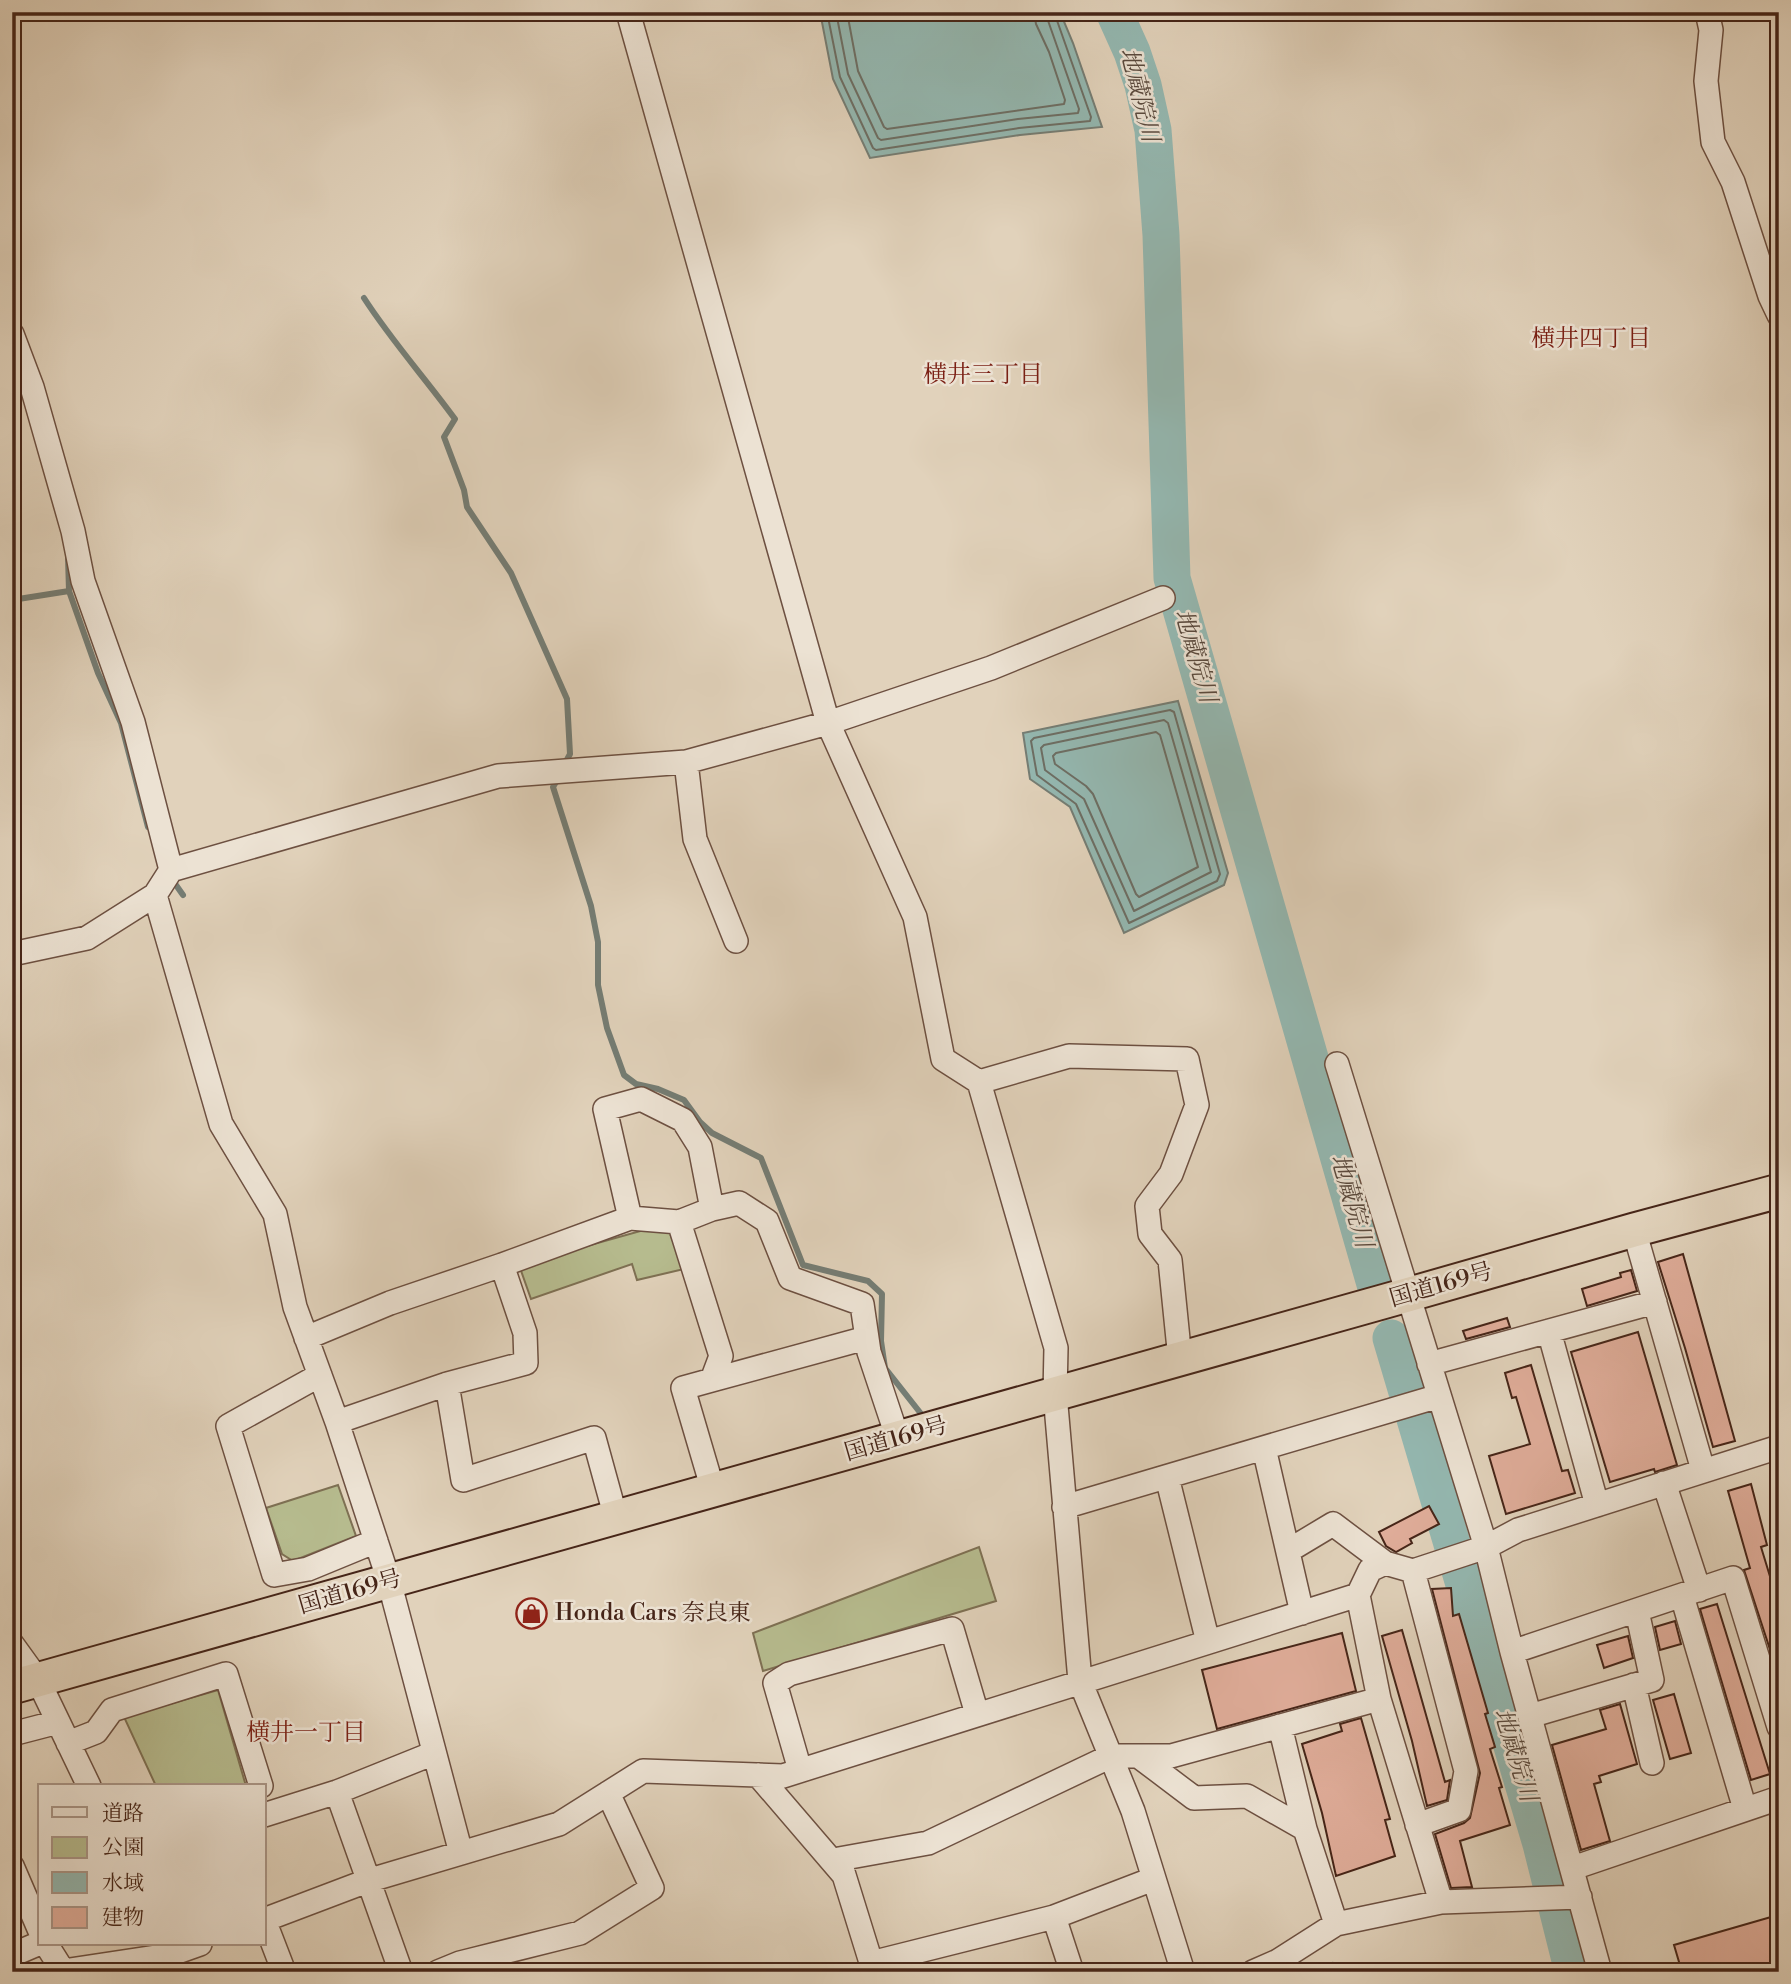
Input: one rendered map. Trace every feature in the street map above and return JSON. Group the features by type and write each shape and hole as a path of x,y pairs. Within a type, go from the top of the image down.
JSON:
{"highway":[{"name":"国道169号","path":"25,1683 1779,1191"}],"street":[{"path":"628,12 828,723 915,917 943,1059 979,1082 1056,1348 1055,1394 1080,1681 1133,1811 1183,1972"},
{"path":"1707,12 1711,30 1706,81 1713,142 1733,182 1770,296 1779,315"},
{"path":"12,334 32,387 73,531 83,581 133,722 171,870"},
{"path":"12,954 87,938 155,895 171,870 498,776 686,762 828,723 991,668 1163,598"},
{"path":"686,762 695,839 736,941"},
{"path":"155,895 221,1124 275,1214 295,1307 337,1422 389,1581 461,1853"},
{"path":"979,1082 1069,1056 1187,1059 1197,1105 1171,1174 1147,1206 1150,1234 1170,1260 1180,1359"},
{"path":"1337,1064 1429,1364 1420,1402 1468,1553 1513,1652 1573,1868 1570,1897 1600,1972"},
{"path":"630,1218 605,1109 641,1099 683,1120 700,1147 712,1209"},
{"path":"306,1338 390,1303 630,1218 679,1222 712,1209 738,1203 767,1221 790,1278 862,1304 869,1352 898,1439"},
{"path":"679,1222 721,1356 712,1380"},
{"path":"1634,1230 1703,1470"},
{"path":"337,1422 447,1384 526,1363 524,1333 502,1265"},
{"path":"1429,1364 1655,1302"},
{"path":"1549,1331 1597,1505"},
{"path":"713,1490 683,1388 866,1338"},
{"path":"320,1375 228,1426 274,1575 308,1569 376,1541"},
{"path":"447,1384 463,1480 594,1438 615,1518"},
{"path":"1064,1507 1420,1402"},
{"path":"1289,1551 1333,1524 1385,1563 1413,1571 1468,1553 1518,1530 1779,1447"},
{"path":"1264,1448 1303,1613"},
{"path":"1167,1477 1208,1642"},
{"path":"1664,1483 1745,1809"},
{"path":"1385,1563 1370,1570 1358,1595 1379,1699 1441,1902"},
{"path":"1413,1571 1466,1772 1460,1810 1417,1825"},
{"path":"1513,1652 1733,1578 1779,1727"},
{"path":"266,1919 367,1881 559,1824 643,1771 783,1776 1358,1595"},
{"path":"1530,1716 1652,1680 1637,1611"},
{"path":"800,1770 775,1683 789,1674 952,1629 977,1714"},
{"path":"12,1644 25,1683 63,1732 88,1784"},
{"path":"12,1734 96,1732 111,1710 226,1674 260,1784"},
{"path":"1634,1685 1652,1763"},
{"path":"1153,1879 1054,1917 872,1967 839,1859 928,1843 1111,1756 1171,1756 1379,1699"},
{"path":"1280,1726 1305,1829 1336,1924"},
{"path":"266,1809 337,1792 434,1753"},
{"path":"1141,1758 1194,1798 1247,1796 1305,1829"},
{"path":"758,1775 843,1874"},
{"path":"337,1792 401,1972"},
{"path":"438,1972 580,1933 652,1888 608,1793"},
{"path":"1573,1868 1779,1798"},
{"path":"12,1866 38,1926"},
{"path":"1253,1972 1279,1967 1336,1924 1441,1902 1570,1897"},
{"path":"1054,1917 1072,1972"},
{"path":"266,1925 284,1972"},
{"path":"12,1955 38,1944"},
{"path":"47,1946 63,1971 170,1957 195,1946"}],"green space":[{"path":"651,1228 669,1231 684,1269 637,1280 632,1264 531,1299 519,1265"},
{"path":"338,1485 356,1536 293,1561 282,1554 266,1508"},
{"path":"979,1547 996,1601 763,1671 753,1633"},
{"path":"218,1690 245,1784 155,1784 124,1717"}],"water":[{"path":"820,12 1060,12 1102,127 1020,135 870,158 833,79"},
{"path":"1178,701 1228,873 1224,885 1124,933 1070,807 1030,779 1023,733"}],"building":[{"path":"1683,1254 1735,1441 1713,1447 1658,1262"},
{"path":"1631,1270 1637,1291 1587,1306 1582,1289 1621,1277 1620,1273"},
{"path":"1507,1318 1510,1327 1466,1339 1463,1331"},
{"path":"1638,1332 1677,1465 1610,1482 1571,1352"},
{"path":"1531,1365 1562,1471 1568,1470 1575,1493 1506,1514 1489,1456 1530,1444 1516,1397 1512,1398 1505,1373"},
{"path":"1751,1484 1767,1545 1761,1547 1779,1606 1779,1677 1744,1570 1750,1568 1728,1491"},
{"path":"1429,1506 1439,1524 1410,1539 1412,1543 1396,1552 1386,1546 1379,1532"},
{"path":"1451,1588 1453,1616 1459,1614 1488,1713 1485,1714 1495,1747 1490,1749 1510,1825 1460,1841 1472,1887 1451,1888 1435,1834 1470,1818 1480,1773 1432,1589"},
{"path":"1717,1604 1770,1774 1751,1780 1700,1609"},
{"path":"1675,1621 1681,1644 1660,1650 1655,1627"},
{"path":"1402,1630 1445,1782 1450,1780 1447,1800 1427,1806 1412,1741 1382,1636"},
{"path":"1342,1633 1356,1691 1217,1729 1202,1670"},
{"path":"1628,1636 1633,1658 1604,1668 1597,1645"},
{"path":"1674,1694 1691,1753 1670,1759 1653,1700"},
{"path":"1620,1704 1637,1764 1599,1776 1601,1782 1594,1784 1610,1841 1581,1850 1552,1745 1606,1729 1600,1710"},
{"path":"1361,1718 1390,1819 1385,1820 1395,1856 1336,1876 1322,1813 1302,1744 1342,1731 1340,1724"},
{"path":"1771,1917 1775,1929 1779,1928 1779,1972 1682,1972 1674,1945"}],"waterway":[{"name":"地蔵院川","path":"1114,12 1143,85 1153,130 1161,235 1172,578 1375,1284"},
{"path":"364,298 455,419 444,437 464,490 467,507 511,573 567,699 570,754 563,767"},
{"path":"68,557 69,591 98,673 121,723 148,827"},
{"path":"12,600 69,591"},
{"path":"559,777 553,787 591,906 598,942 598,985 607,1028 624,1075 636,1084 658,1089 684,1100 712,1133 761,1158 803,1265 868,1281 882,1294 881,1341 885,1368 922,1415"},
{"path":"171,878 183,895"},
{"name":"地蔵院川","path":"1391,1338 1541,1844 1573,1972"},
{"path":"1329,1972 1333,1965"}],"place":[{"name":"Honda Cars 奈良東","path":"532,1613"}],"district":[{"name":"横井四丁目","path":"1591,339"},
{"name":"横井三丁目","path":"983,375"},
{"name":"横井一丁目","path":"306,1733"}]}
